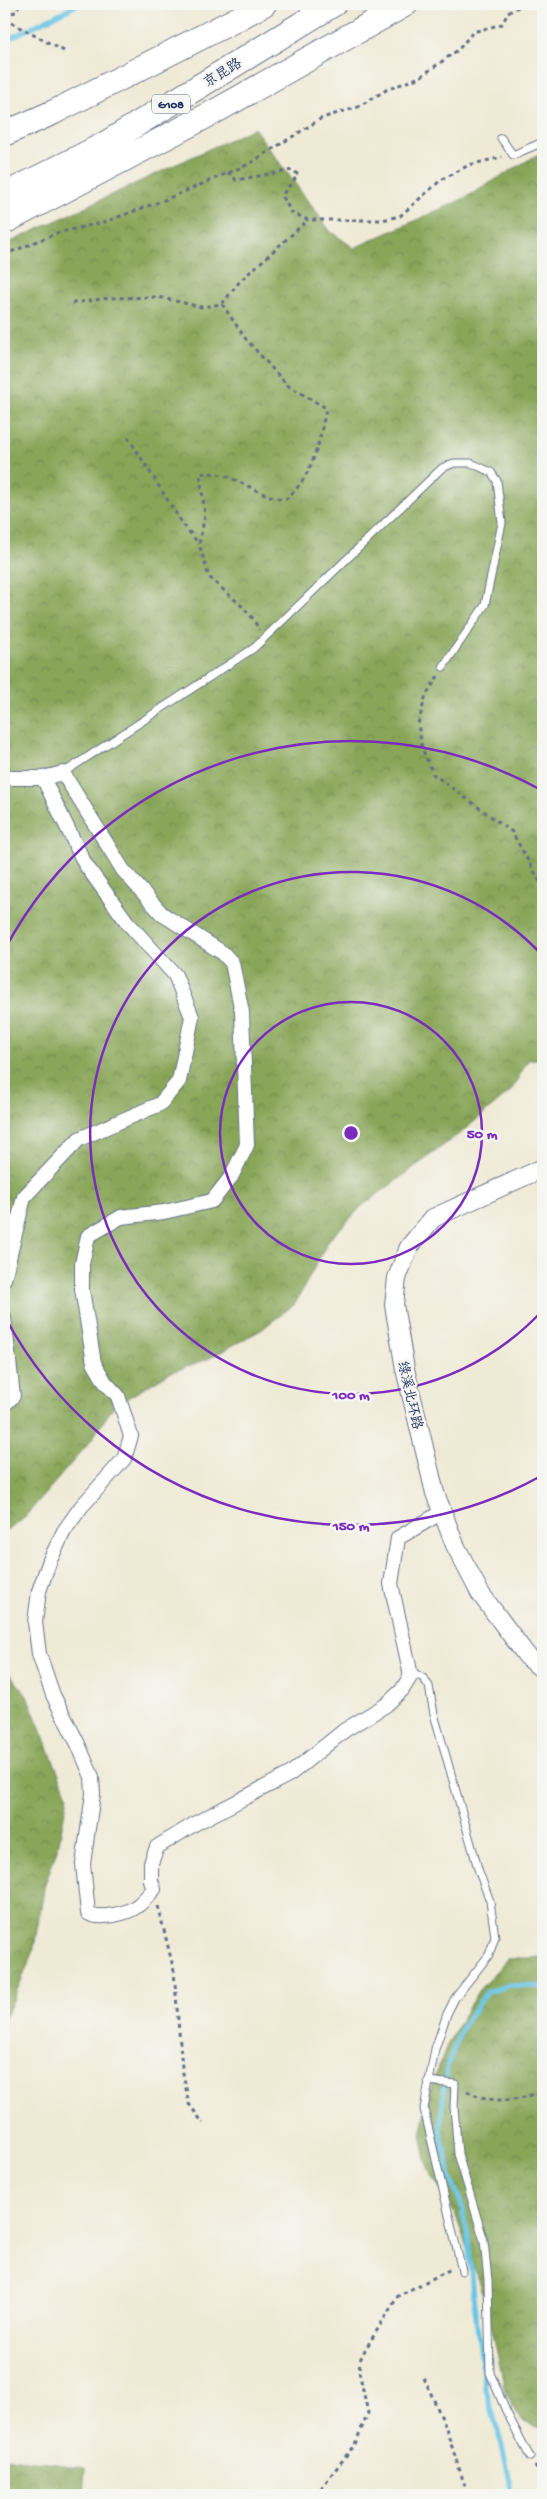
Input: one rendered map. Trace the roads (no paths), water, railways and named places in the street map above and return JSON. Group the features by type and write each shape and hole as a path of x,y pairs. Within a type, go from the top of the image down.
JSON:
{"highway":[{"path":"237,20 259,4"},
{"path":"4,134 54,112 237,20 264,4"},
{"name":"京昆路","path":"4,195 103,145 334,4"},
{"path":"4,222 214,112 406,4"}],"street":[{"path":"4,778 43,778 63,773 123,870 162,914 223,954 232,963 242,1012 247,1145 231,1177 212,1201 164,1212 121,1217 88,1236 82,1264 82,1289 94,1363 105,1382 118,1396 130,1436 124,1459 81,1507 64,1531 38,1591 35,1622 39,1654 53,1695 78,1744 92,1777 93,1794 83,1864 88,1913 92,1916 103,1916 137,1907 154,1888 151,1881 151,1863 157,1848 196,1823 290,1774 346,1730 386,1704 402,1690 410,1676 410,1671 391,1584 398,1538 442,1512"},
{"path":"4,1279 24,1197 79,1139 160,1104 179,1081 192,1018 175,975 126,922 85,864 43,778"},
{"name":"绿溪北环路","path":"543,1168 433,1218 409,1247 397,1278 394,1305 404,1368 435,1492 455,1544 480,1593 527,1656 543,1670"},
{"path":"4,1317 13,1396 4,1405"}],"lane":[{"path":"502,138 513,155 543,142"},
{"path":"63,773 254,648 442,468 454,463 471,463 491,472 497,481 502,523 485,605 443,667"},
{"path":"410,1671 423,1678 429,1686 437,1723 479,1872 490,1901 495,1936 489,1955 455,1998 447,2014 434,2050 431,2081 424,2109 461,2268"},
{"path":"431,2081 455,2084 454,2106 458,2154 484,2241 488,2280 490,2373 506,2411 530,2457"}],"waterway":[{"path":"4,41 79,4"},
{"path":"510,2495 510,2481 502,2446 485,2386 473,2295 468,2237 461,2204 450,2175 440,2129 447,2066 462,2027 487,1992 510,1985 543,1987"}]}
